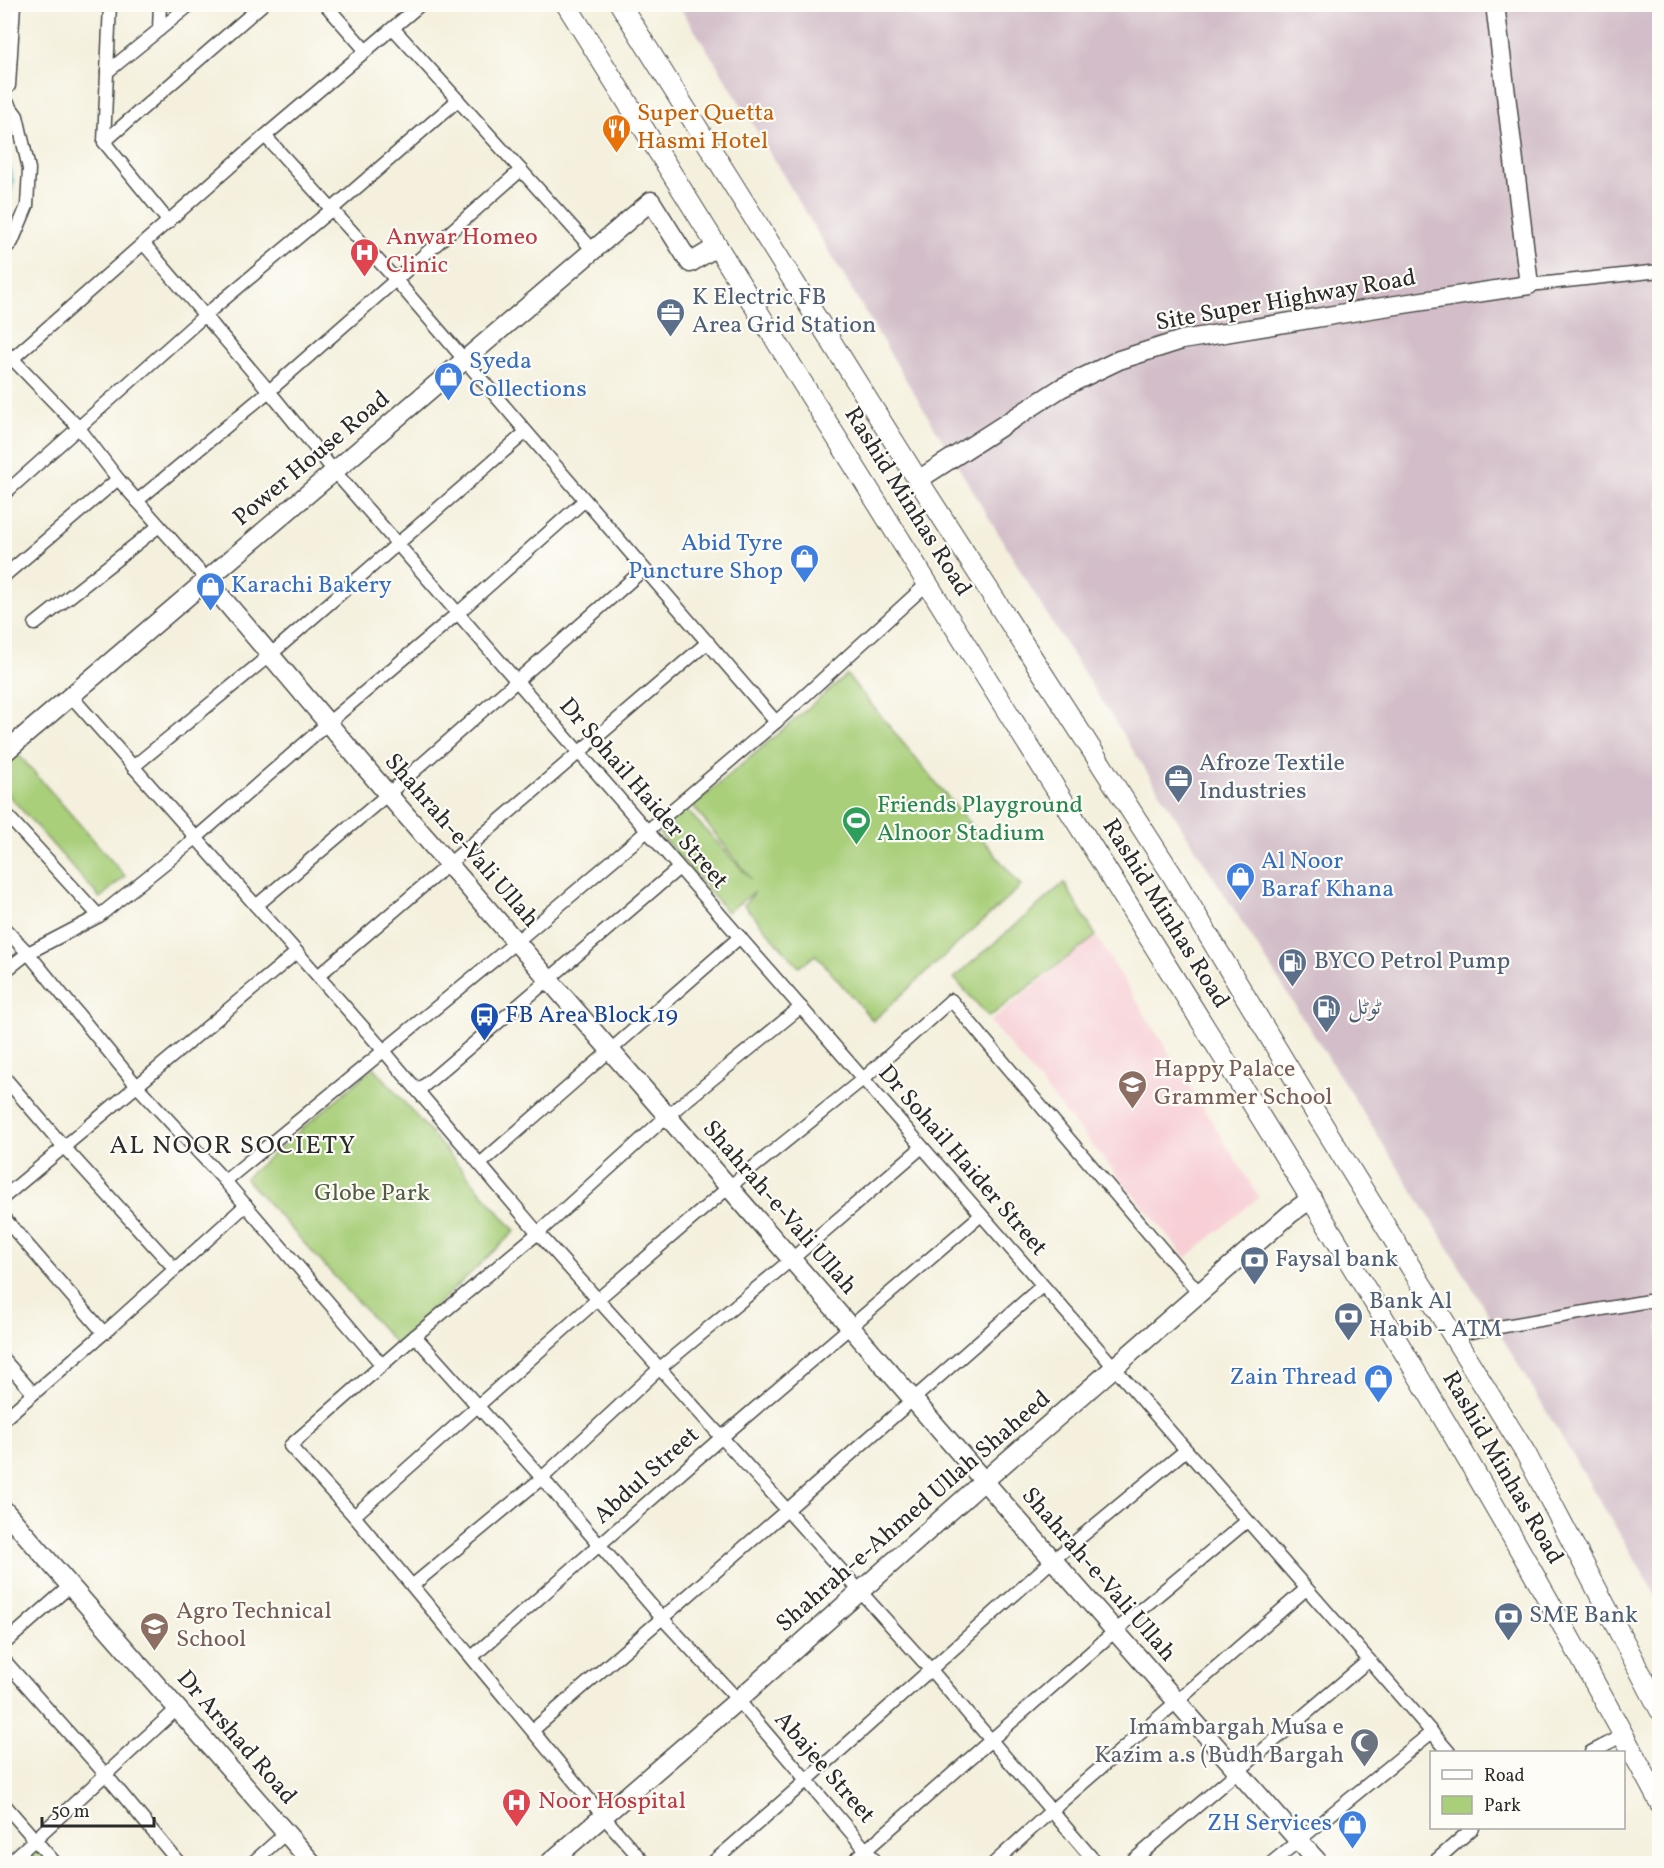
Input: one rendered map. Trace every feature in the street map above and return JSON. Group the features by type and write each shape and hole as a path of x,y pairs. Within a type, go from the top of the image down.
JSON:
{"main road":[{"name":"Rashid Minhas Road","path":"566,4 1312,1198 1515,1540 1659,1803"},
{"name":"Rashid Minhas Road","path":"620,4 918,480 1171,873 1526,1454 1659,1710"}],"street":[{"path":"4,91 9,86 14,4"},
{"path":"110,4 104,142 169,222"},
{"path":"159,30 160,4"},
{"path":"107,72 191,4"},
{"path":"104,142 263,4"},
{"path":"324,4 366,51"},
{"path":"207,580 118,479 79,428 7,359 144,244 421,4"},
{"path":"1495,4 1529,285"},
{"path":"393,28 593,250"},
{"path":"4,98 16,116 29,169 27,206 12,242 4,250"},
{"path":"4,494 204,316 458,100"},
{"path":"266,136 395,279 776,722"},
{"path":"137,501 269,391 521,170"},
{"name":"Power House Road","path":"4,753 651,201 690,263 718,246"},
{"name":"Dr Sohail Haider Street","path":"144,244 397,544 1448,1751"},
{"name":"Site Super Highway Road","path":"918,480 1061,388 1119,360 1182,340 1529,285 1659,271"},
{"path":"133,766 270,654 526,432"},
{"path":"4,576 118,479"},
{"path":"4,972 28,953 99,916 196,838 458,614 585,500"},
{"path":"35,624 159,526"},
{"path":"256,906 388,794 644,569"},
{"name":"Shahrah-e-Vali Ullah","path":"207,580 516,942 1238,1772 1320,1863"},
{"path":"225,1181 516,942 776,722 928,583"},
{"path":"4,604 4,627"},
{"path":"318,976 708,642"},
{"path":"71,696 384,1051 538,1233 930,1669 1097,1863"},
{"path":"4,812 99,916"},
{"path":"418,1091 679,868"},
{"path":"4,928 28,953 136,1086 225,1181 382,1365"},
{"path":"480,1164 740,937"},
{"path":"4,1197 297,952"},
{"path":"354,1516 598,1299 729,1187 863,1079 951,1000 1200,1293"},
{"path":"645,1863 603,1816 413,1585 290,1446 415,1336 538,1233 667,1116 801,1008"},
{"path":"4,1077 175,1269"},
{"path":"413,1585 542,1478 660,1368 922,1147"},
{"name":"Shahrah-e-Ahmed Ullah Shaheed","path":"548,1863 738,1700 859,1591 1290,1214 1312,1198"},
{"path":"4,1419 104,1333 246,1205"},
{"name":"Abdul Street","path":"472,1657 722,1437 981,1215"},
{"path":"4,1218 104,1333"},
{"path":"533,1730 788,1510 1042,1286"},
{"path":"1453,1335 1659,1299"},
{"name":"Abajee Street","path":"415,1336 542,1478 662,1618 738,1700 878,1863"},
{"path":"4,1360 33,1393"},
{"path":"711,1863 1053,1560 1185,1450"},
{"name":"Dr Arshad Road","path":"4,1510 313,1863"},
{"path":"850,1863 1115,1631 1247,1521"},
{"path":"4,1644 71,1586"},
{"path":"993,1863 1306,1589"},
{"path":"4,1660 180,1863"},
{"path":"1129,1863 1369,1660"},
{"path":"8,1863 36,1840 178,1708"},
{"path":"1270,1863 1432,1732"},
{"path":"1593,1751 1623,1735"},
{"path":"4,1804 56,1863"},
{"path":"1432,1863 1471,1829"},
{"path":"250,1863 287,1832"}],"shaded area":[{"path":"678,5 1659,5 1659,1600 1442,1237 1052,623 717,65"},
{"name":"Happy Palace Grammer School","path":"1096,936 1259,1197 1186,1258 990,1022"}],"green space":[{"name":"Friends Playground Alnoor Stadium","path":"847,675 1021,886 873,1021 816,955 799,967 744,905 755,892 727,912 658,832 686,809 751,879 693,806"},
{"path":"18,754 125,876 100,898 5,791 5,766"},
{"path":"1064,883 1096,936 989,1017 954,978"},
{"name":"Globe Park","path":"374,1067 515,1231 396,1344 245,1178"},
{"path":"36,1840 56,1864 8,1864"}],"waterway":[{"path":"4,148 12,182 4,218"}],"place":[{"name":"Super Quetta Hasmi Hotel","path":"616,154"},
{"name":"Anwar Homeo Clinic","path":"365,278"},
{"name":"K Electric FB Area Grid Station","path":"671,338"},
{"name":"Syeda Collections","path":"448,402"},
{"name":"Abid Tyre Puncture Shop","path":"804,584"},
{"name":"Karachi Bakery","path":"210,612"},
{"name":"Afroze Textile Industries","path":"1178,804"},
{"name":"Friends Playground Alnoor Stadium","path":"856,846"},
{"name":"Al Noor Baraf Khana","path":"1240,902"},
{"name":"BYCO Petrol Pump","path":"1293,988"},
{"name":"ٹوٹل","path":"1327,1034"},
{"name":"FB Area Block 19","path":"484,1042"},
{"name":"Happy Palace Grammer School","path":"1133,1110"},
{"name":"Faysal bank","path":"1254,1286"},
{"name":"Bank Al Habib - ATM","path":"1348,1342"},
{"name":"Zain Thread","path":"1378,1404"},
{"name":"SME Bank","path":"1508,1642"},
{"name":"Agro Technical School","path":"155,1652"},
{"name":"Imambargah Musa e Kazim a.s (Budh Bargah","path":"1365,1768"},
{"name":"Noor Hospital","path":"517,1828"},
{"name":"ZH Services","path":"1353,1850"}],"district":[{"name":"AL NOOR SOCIETY","path":"233,1146"}]}
